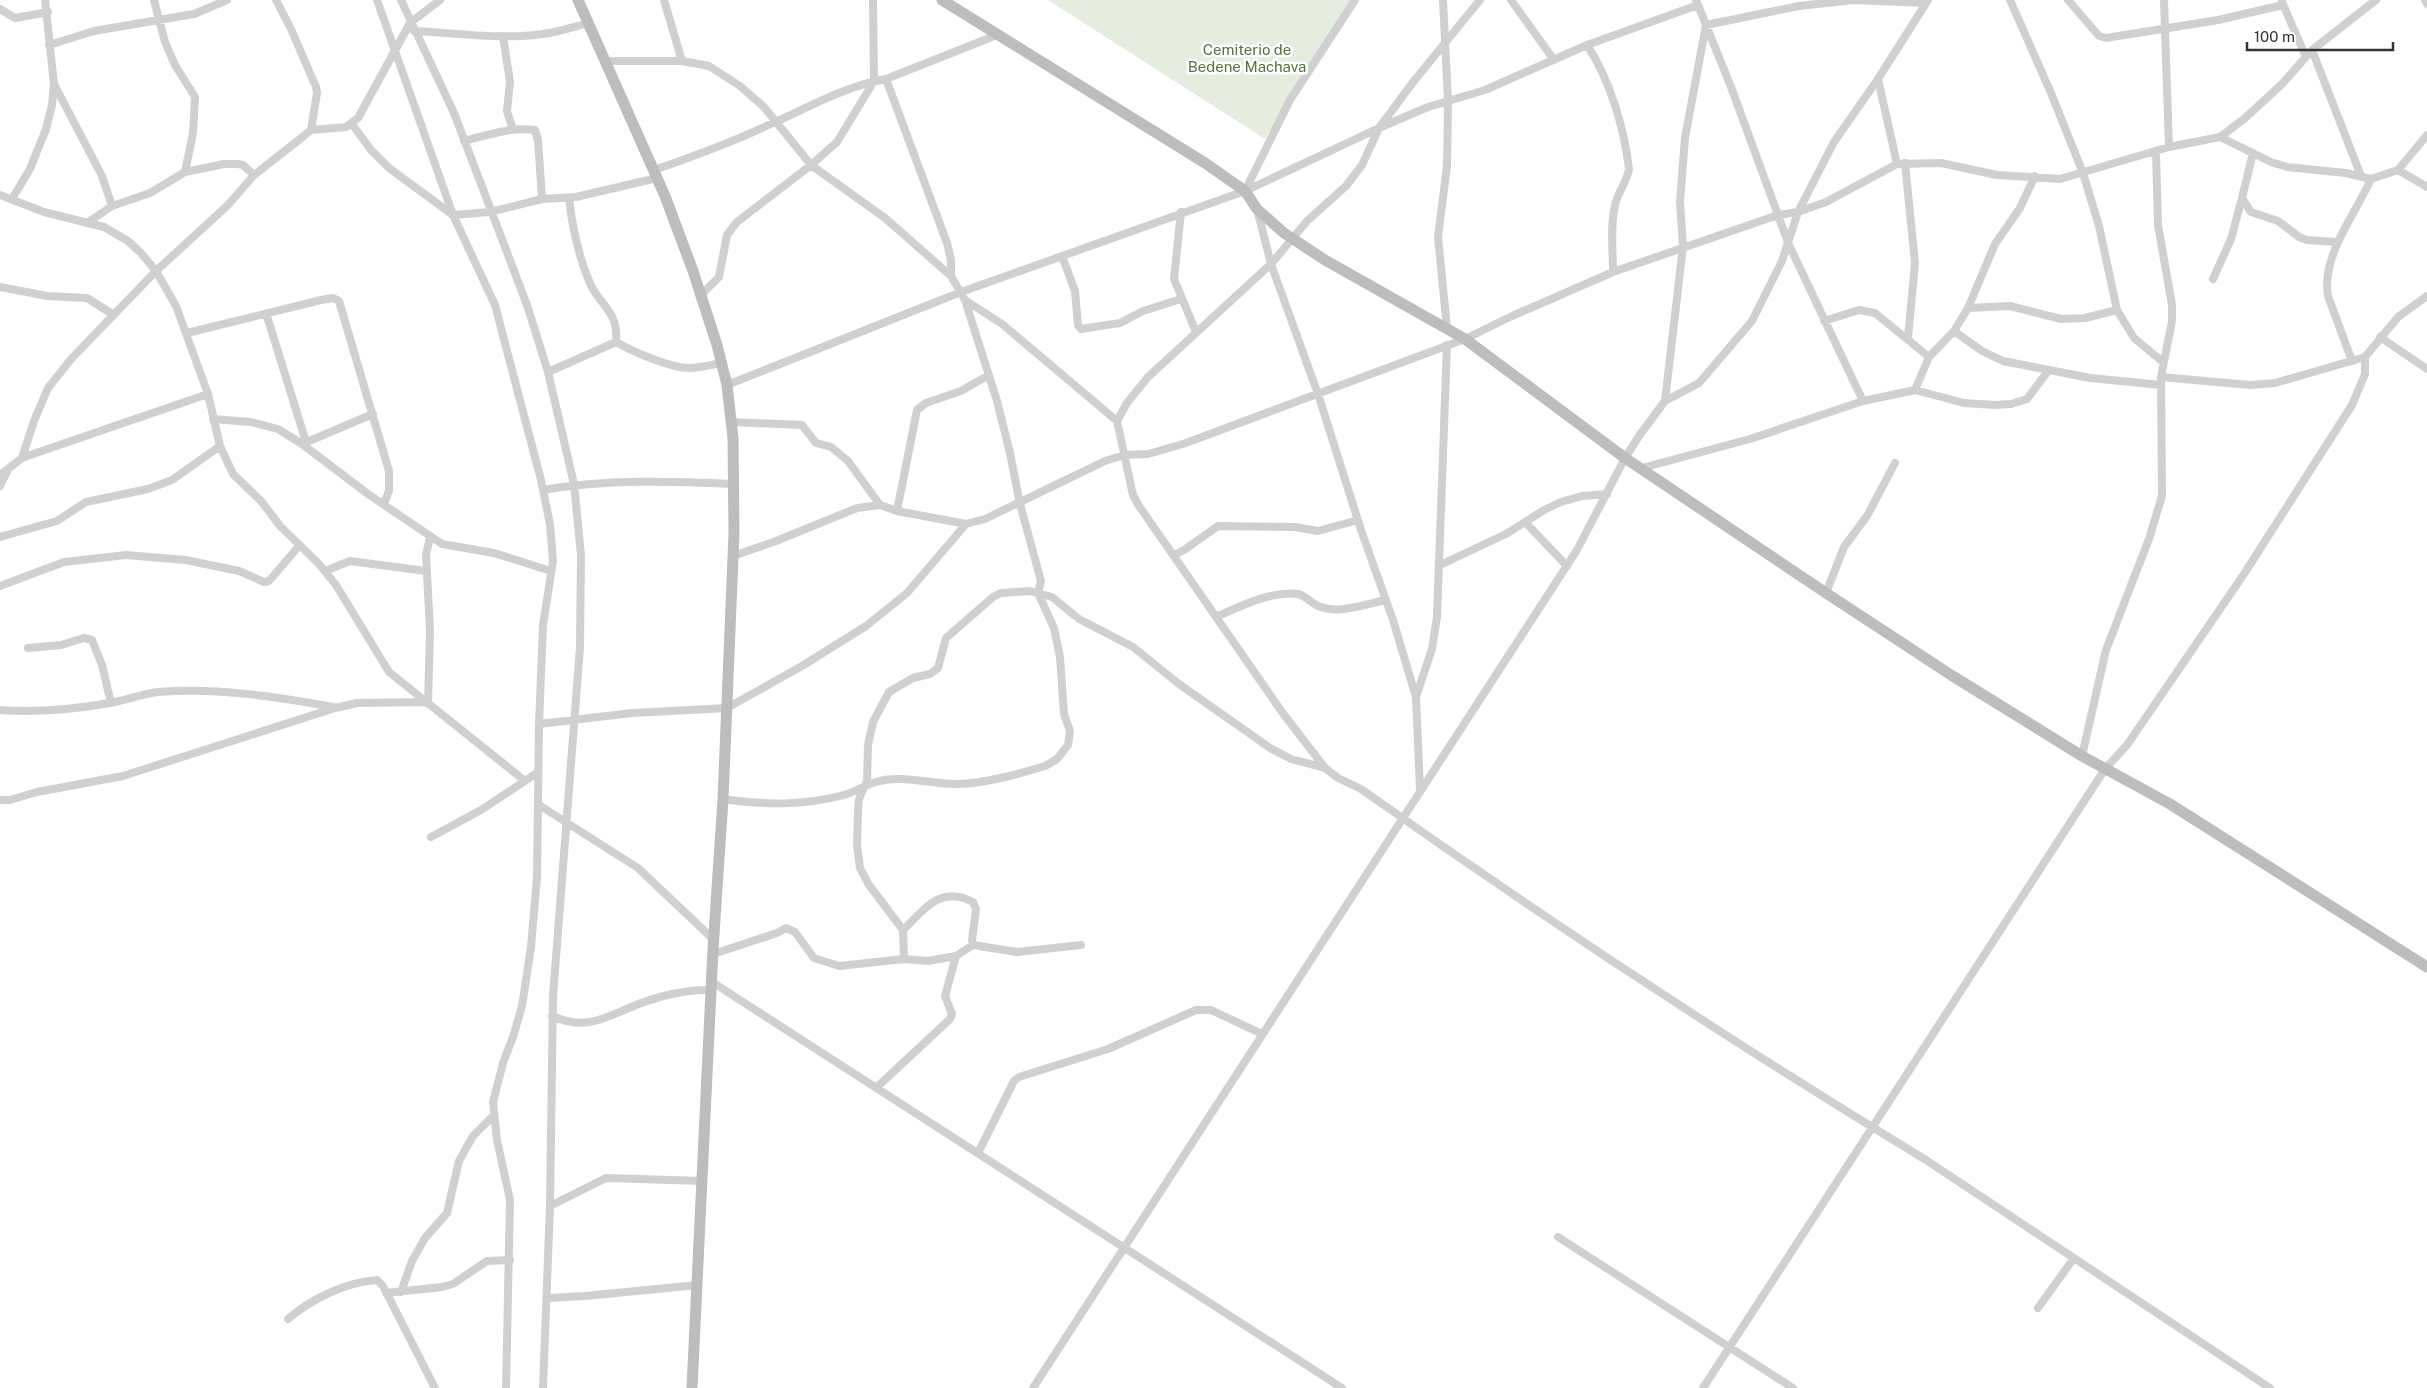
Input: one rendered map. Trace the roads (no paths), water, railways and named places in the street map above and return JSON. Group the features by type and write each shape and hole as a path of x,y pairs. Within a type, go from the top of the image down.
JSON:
{"street":[{"path":"12,199 30,169 46,129 52,105 54,84 46,0"},
{"path":"154,0 165,42 196,97 193,133 185,172"},
{"path":"49,45 94,31 194,14 227,0"},
{"path":"276,0 292,29 318,93 311,130"},
{"path":"377,0 396,49 453,215 495,305 550,524 553,561 543,625 539,724 539,805 531,947 522,1006 514,1037 503,1063 494,1102 494,1115 510,1200 506,1388"},
{"path":"401,0 412,27 454,113 490,212 527,305 548,372 574,484 580,555 580,647 552,1016 548,1298 543,1388"},
{"path":"22,458 48,388 57,375 156,271 228,205 254,175 311,130 343,128 352,124 358,118 396,49 412,27 440,0"},
{"path":"578,0 655,174 701,295 727,385 734,484 733,556 723,799 713,939 692,1388"},
{"path":"664,0 682,61"},
{"path":"701,295 719,277 727,235 737,222 811,166 837,142 874,81 873,0"},
{"path":"942,0 1205,163 1245,191 1257,209 1292,238 1325,260 1465,339 1626,458 1951,675 2082,756 2170,804 2427,968"},
{"path":"1245,191 1290,100 1355,0"},
{"path":"1443,0 1448,101 1447,166 1438,238 1447,328"},
{"path":"1117,422 1127,403 1148,377 1271,264 1292,238 1351,179 1362,165 1379,128 1480,0"},
{"path":"1511,0 1554,60"},
{"path":"1706,25 1799,6 1853,0 1927,2"},
{"path":"2010,0 2051,93 2083,173 2099,226 2117,310 2134,338 2164,362"},
{"path":"2068,0 2099,36 2106,38 2117,38 2165,27 2218,20 2282,2 2306,57"},
{"path":"2164,0 2169,147"},
{"path":"539,724 575,722 632,713 727,708 802,666 866,626 907,593 966,524 1020,504 1061,481 1124,455 1148,454 1183,444 1465,339 1512,316 1613,272 1683,246 1778,215 1798,212 1826,202 1901,163 1941,163 1997,175 2060,178 2169,147 2220,137 2250,113 2312,50 2376,0"},
{"path":"2425,0 2427,4"},
{"path":"1033,1388 1567,566 1639,436 1665,401 1699,383 1752,321 1789,245 1798,212 1834,142 1878,79 1927,2"},
{"path":"727,385 961,292 1145,228 1181,212 1245,191 1379,128 1448,101 1485,90 1587,45 1697,3 1789,245 1863,401"},
{"path":"0,9 15,18 48,12"},
{"path":"412,27 503,36 544,34 588,23"},
{"path":"1665,401 1683,246 1680,202 1685,138 1706,25"},
{"path":"352,124 371,150 389,168 453,215 490,212 542,199 569,198 655,174 776,122 813,103 874,81 886,79 997,35"},
{"path":"503,36 510,82 507,111 513,130"},
{"path":"1587,45 1604,75 1619,124 1629,169 1628,179 1615,204 1613,272"},
{"path":"2312,50 2361,176"},
{"path":"605,61 682,61 710,66 740,86 764,107 811,166 885,218 951,276 965,300 989,375 1010,453 1020,504 1041,581 1038,593 1054,628 1060,657 1064,714 1070,730 1068,745 1057,759 1045,766 1027,772 958,784 894,780 875,782 865,788 843,795 794,804 765,805 723,799"},
{"path":"886,79 944,234 951,260 951,276"},
{"path":"1878,79 1901,163 1915,262 1908,338"},
{"path":"54,84 102,176 112,206"},
{"path":"464,141 513,130 535,130 538,140 542,199"},
{"path":"2220,137 2287,167 2361,176 2371,179 2398,170 2427,136"},
{"path":"2082,756 2106,650 2149,539 2162,496 2161,381 2172,321 2172,306 2158,225 2156,151"},
{"path":"2213,279 2231,239 2253,153"},
{"path":"87,223 112,206 150,193 185,172 224,164 238,164 254,175"},
{"path":"2398,170 2427,188"},
{"path":"1915,390 1929,357 1954,330 1968,308 1995,244 2020,208 2035,176"},
{"path":"2352,361 2328,296 2326,285 2332,254 2359,206 2371,179"},
{"path":"0,194 44,212 104,227 128,241 156,271 169,292 187,333 208,394 220,446 233,474 261,501 299,546 325,571 389,672 525,781"},
{"path":"569,198 571,223 588,279 593,290 604,301 611,314 616,329 616,342"},
{"path":"2242,198 2251,212 2278,221 2300,238 2338,242"},
{"path":"1257,209 1271,264 1318,394 1416,697 1420,790"},
{"path":"1181,212 1175,249 1174,279 1196,332"},
{"path":"1062,256 1074,291 1078,325 1081,329 1120,323 1144,311 1181,299"},
{"path":"0,287 47,296 87,298 114,315"},
{"path":"1954,330 1982,351 2003,361 2048,371 2090,378 2250,385 2267,384 2294,379 2365,357 2398,317 2427,296"},
{"path":"187,333 333,298 339,301 389,470 389,491 384,504"},
{"path":"965,300 1002,324 1117,422 1133,495 1282,712 1326,768 1338,778 1361,789 1644,983 1870,1128 1926,1160 2270,1388"},
{"path":"1968,308 2010,306 2061,319 2086,318 2117,310"},
{"path":"1824,320 1859,310 1867,310 1908,338 1929,357"},
{"path":"266,313 304,443"},
{"path":"2380,337 2427,369"},
{"path":"548,372 616,342 670,365 692,368 721,363"},
{"path":"1416,697 1432,649 1437,617 1447,345"},
{"path":"1703,1388 1870,1128 2105,769 2127,745 2233,590 2352,405 2366,374 2365,357"},
{"path":"1642,468 1750,439 1863,401 1915,390 1964,403 2011,404 2027,399 2048,371"},
{"path":"897,511 917,410 926,403 961,391 989,375"},
{"path":"0,486 4,473 22,458 115,424 208,394"},
{"path":"304,443 373,414"},
{"path":"213,419 251,422 278,429 304,443 368,494 430,538 442,544 494,553 551,571"},
{"path":"730,422 802,425 816,443 831,448 848,460 880,505"},
{"path":"0,537 57,521 86,502 148,489 172,480 220,446"},
{"path":"1826,593 1844,547 1867,516 1895,463"},
{"path":"543,490 574,484 634,482 734,484"},
{"path":"1440,565 1526,523 1544,510 1561,502 1582,496 1607,494"},
{"path":"733,556 776,541 857,508 880,505 897,511 966,524"},
{"path":"1174,555 1218,526 1295,527 1318,531 1358,520"},
{"path":"1526,523 1567,566"},
{"path":"427,703 430,631 426,554 430,538"},
{"path":"0,586 64,562 101,556 126,555 186,560 239,572 264,582 269,580 299,546"},
{"path":"325,571 350,561 426,571"},
{"path":"904,959 903,930 869,885 860,868 857,845 858,810 859,799 867,781 868,745 871,730 890,692 912,678 930,674 938,668 946,638 993,597 1001,593 1030,590 1052,597 1079,619 1132,647 1178,684 1270,748 1291,759 1326,768"},
{"path":"1216,617 1255,601 1284,595 1298,594 1325,608 1345,609 1386,600"},
{"path":"28,648 61,645 84,638 92,640 102,665 111,703"},
{"path":"0,710 22,711 111,703 145,694 174,692 236,694 301,701 335,708"},
{"path":"0,800 10,800 36,792 123,776 335,708 357,703 427,703"},
{"path":"431,838 481,810 538,772"},
{"path":"539,805 638,868 713,939"},
{"path":"903,930 934,900 951,895 963,897 973,902 976,909 973,945"},
{"path":"713,954 777,933 786,928 794,932 814,958 839,966 904,959 928,961 956,956 973,945 1017,952 1081,945"},
{"path":"876,1088 950,1019 952,1014 946,1001 946,989 956,956"},
{"path":"552,1016 572,1023 582,1024 598,1021 630,1007 711,986 876,1088 1342,1388"},
{"path":"978,1153 1014,1081 1019,1077 1108,1049 1196,1010 1211,1010 1262,1034"},
{"path":"401,1292 412,1261 425,1238 447,1213 459,1161 473,1136 494,1115"},
{"path":"550,1206 606,1178 703,1182"},
{"path":"1558,1237 1793,1388"},
{"path":"2038,1308 2074,1258"},
{"path":"386,1293 442,1287 453,1284 487,1261 510,1260"},
{"path":"288,1319 299,1309 350,1285 377,1280 386,1293 435,1388"},
{"path":"548,1298 698,1286"}],"park label":[{"name":"Cemiterio de Bedene Machava","path":"1247,58"}]}
